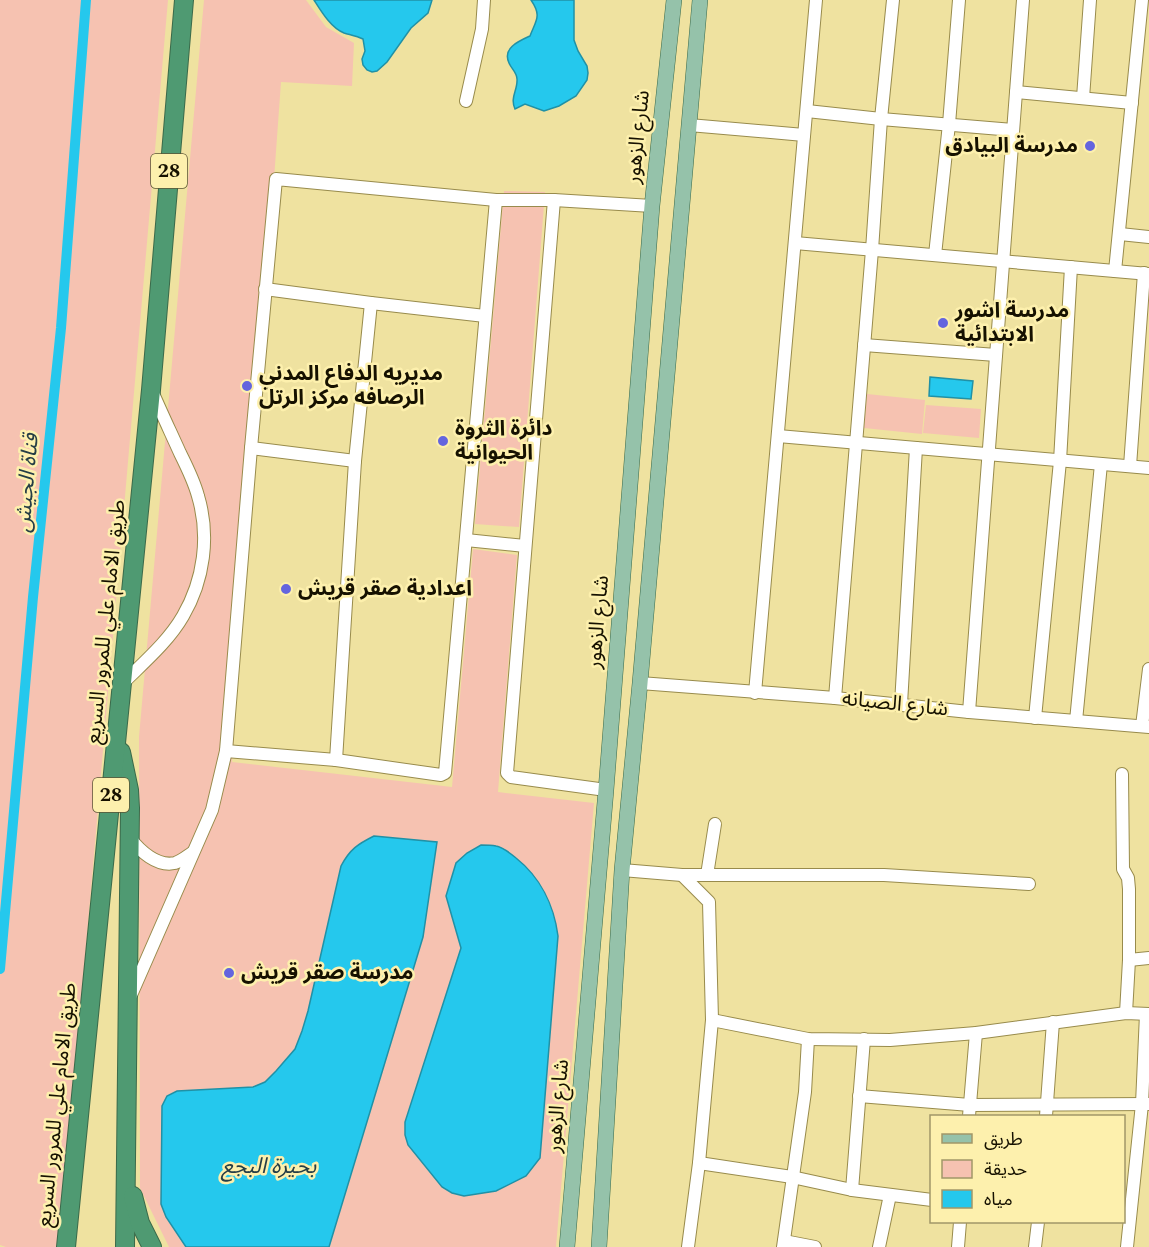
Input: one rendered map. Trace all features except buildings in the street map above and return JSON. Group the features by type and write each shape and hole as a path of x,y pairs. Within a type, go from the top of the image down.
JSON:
{"highway":[{"name":"طريق الامام علي للمرور السريع","path":"66,1247 152,390 184,0"},
{"path":"117,729 130,799 125,1247"},
{"path":"127,1169 140,1223 152,1247"}],"main road":[{"name":"شارع الزهور","path":"567,1247 652,207 674,0"},
{"path":"599,1247 622,870 700,0"},
{"path":"606,790 630,794"}],"street":[{"path":"466,101 482,29 484,0"},
{"path":"755,693 816,0"},
{"path":"835,698 881,119 893,0"},
{"path":"935,255 960,0"},
{"path":"969,712 1023,0"},
{"path":"1083,98 1090,0"},
{"path":"1115,271 1132,103 1143,46 1142,0"},
{"path":"1016,92 1132,103"},
{"path":"807,111 1013,130"},
{"path":"689,125 804,135"},
{"path":"128,1004 212,810 226,751 276,179 496,200 554,200 652,207"},
{"path":"226,751 336,760 441,775 446,773 496,200"},
{"path":"554,200 507,773 511,777 606,790"},
{"path":"1120,234 1149,237"},
{"path":"795,243 1147,274 1130,466"},
{"path":"1035,718 1060,460 1071,267"},
{"path":"265,289 485,316"},
{"path":"336,760 355,461 371,303"},
{"path":"864,345 996,355"},
{"path":"122,684 171,633 183,616 199,578 203,558 203,516 198,496 152,390"},
{"path":"778,436 1149,468"},
{"path":"251,448 355,461"},
{"path":"901,704 916,448"},
{"path":"1076,721 1101,464"},
{"path":"466,540 525,546"},
{"path":"1146,726 1149,669"},
{"name":"شارع الصيانه","path":"640,683 1146,726"},
{"path":"1122,774 1123,869 1129,883 1126,1013"},
{"path":"707,875 715,824"},
{"path":"130,838 147,856 166,863 176,863 194,852"},
{"path":"622,870 682,875 884,875 1029,884"},
{"path":"682,875 709,902 712,1020 699,1163 688,1247"},
{"path":"1129,960 1149,958"},
{"path":"712,1020 808,1039 890,1040 976,1033 1126,1013 1148,1014 1146,1104 1127,1247"},
{"path":"1046,1110 1053,1022"},
{"path":"970,1111 976,1033"},
{"path":"808,1039 805,1092 783,1244 815,1247"},
{"path":"852,1190 864,1039"},
{"path":"859,1096 970,1111 1046,1110 1146,1104"},
{"path":"699,1163 852,1190 930,1200"},
{"path":"879,1247 890,1195"},
{"path":"958,1247 960,1223"},
{"path":"1035,1247 1038,1223"}],"green space":[{"path":"0,0 168,0 60,1247 0,1245"},
{"path":"204,0 306,0 326,27 354,43 352,86 281,82 232,762 452,787 473,549 517,555 498,792 594,803 556,1247 169,1247 140,1188 139,737"},
{"path":"504,191 545,192 519,527 475,524"},
{"path":"867,394 925,400 922,434 864,428"},
{"path":"926,405 981,409 979,438 923,433"}],"water":[{"path":"314,0 432,0 428,13 411,28 387,62 377,71 372,72 363,65 362,59 365,51 363,39 339,31 327,19"},
{"path":"531,0 574,0 574,40 587,66 588,73 587,80 576,96 559,106 544,111 525,104 515,109 513,101 517,78 507,58 513,46 530,36 537,18"},
{"path":"930,377 973,381 971,399 929,396"},
{"name":"بحيرة البجع","path":"374,836 437,842 423,937 329,1247 186,1247 166,1217 161,1204 162,1106 167,1096 177,1091 253,1087 265,1082 295,1049 308,1011 341,866 355,848"},
{"path":"481,845 504,849 532,874 549,903 558,936 540,1158 526,1176 496,1191 464,1196 442,1187 408,1145 405,1122 461,948 446,896 456,863"}],"waterway":[{"name":"قناة الجيش","path":"0,969 33,597 61,328 86,0"}],"place":[{"name":"مدرسة البيادق","path":"1090,146"},
{"name":"مدرسة اشور الابتدائية","path":"943,323"},
{"name":"مديريه الدفاع المدني الرصافه مركز الرتل","path":"247,386"},
{"name":"دائرة الثروة الحيوانية","path":"443,441"},
{"name":"اعدادية صقر قريش","path":"286,589"},
{"name":"مدرسة صقر قريش","path":"229,973"}]}
